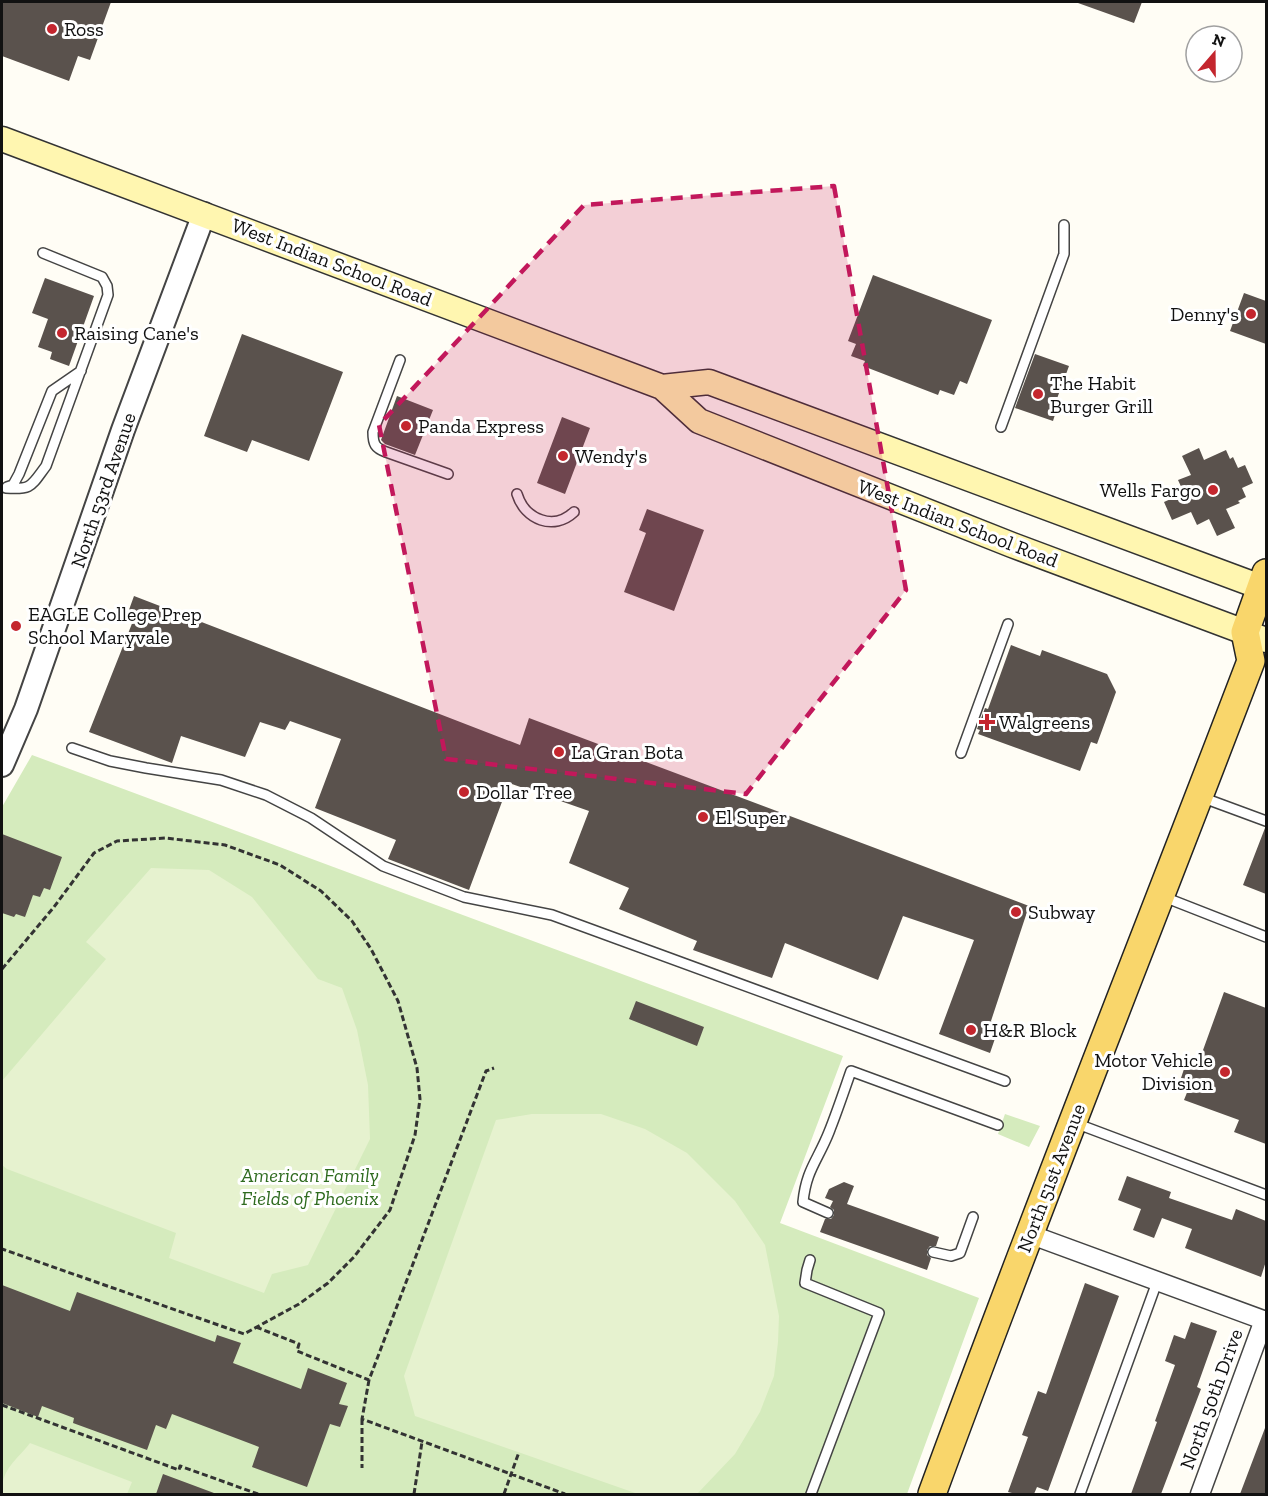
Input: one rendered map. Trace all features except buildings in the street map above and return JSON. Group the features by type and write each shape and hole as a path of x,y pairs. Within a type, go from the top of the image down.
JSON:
{"main road":[{"name":"West Indian School Road","path":"2,139 662,387 699,422 1012,545 1257,646"},
{"name":"West Indian School Road","path":"662,387 709,382 1265,583"},
{"name":"North 51st Avenue","path":"932,1494 1029,1234 1257,646 1265,583"}],"street":[{"name":"North 53rd Avenue","path":"2,765 27,709 123,430 204,214"},
{"path":"1029,1234 1265,1320"},
{"name":"North 50th Drive","path":"1200,1494 1265,1320"}],"lane":[{"path":"1001,427 1064,254 1064,225"},
{"path":"4,487 24,490 32,484 46,466 108,295 107,286 102,277 43,253"},
{"path":"400,360 373,432 373,442 377,448 386,452 448,474"},
{"path":"4,487 13,485 19,474 52,392 81,371"},
{"path":"517,494 525,511 549,523 567,519 574,512"},
{"path":"961,753 1008,624"},
{"path":"72,747 119,763 221,780 266,795 312,818 383,866 464,897 552,915 1005,1080"},
{"path":"1199,796 1266,821"},
{"path":"1161,896 1266,937"},
{"path":"828,1213 803,1202 805,1188 808,1174 829,1133 851,1071 998,1125"},
{"path":"1072,1123 1266,1195"},
{"path":"933,1252 951,1256 960,1253 973,1217"},
{"path":"810,1260 805,1283 879,1313 812,1494"},
{"path":"1080,1494 1157,1282"}],"path":[{"path":"2,969 54,907 94,853 117,841 165,838 225,845 280,865 321,891 352,921 371,949 398,1001 417,1068 420,1099 415,1135 390,1210 354,1257 328,1283 299,1304 244,1334 2,1249"},
{"path":"362,1468 362,1419 369,1380 486,1071 494,1068"},
{"path":"256,1328 299,1344 297,1351 369,1380"},
{"path":"2,1405 179,1470 180,1466 258,1494"},
{"path":"362,1419 565,1494"},
{"path":"414,1494 423,1442"},
{"path":"504,1494 519,1452"}],"highlighted area":[{"path":"834,186 906,590 746,794 446,759 379,425 584,205"}],"green space":[{"name":"American Family Fields of Phoenix","path":"32,755 843,1056 780,1223 979,1298 907,1494 2,1494 2,807"},
{"path":"151,868 209,870 252,897 318,979 342,988 357,1030 368,1085 370,1139 308,1265 272,1274 264,1293 169,1258 176,1233 7,1169 2,1165 2,1081 106,959 86,942"},
{"path":"532,1114 601,1114 645,1129 687,1153 735,1201 765,1245 779,1316 774,1376 760,1412 735,1454 697,1494 638,1494 415,1416 404,1376 496,1120"},
{"path":"1005,1114 1040,1126 1029,1147 998,1134"},
{"path":"30,1443 132,1482 127,1494 2,1494 2,1485 7,1472"}],"place":[{"name":"Ross","path":"52,29"},
{"name":"Denny's","path":"1251,314"},
{"name":"Raising Cane's","path":"62,333"},
{"name":"The Habit Burger Grill","path":"1038,394"},
{"name":"Panda Express","path":"406,426"},
{"name":"Wendy's","path":"563,456"},
{"name":"Wells Fargo","path":"1213,490"},
{"name":"EAGLE College Prep School Maryvale","path":"16,626"},
{"name":"Walgreens","path":"987,722"},
{"name":"La Gran Bota","path":"559,752"},
{"name":"Dollar Tree","path":"464,792"},
{"name":"El Super","path":"703,817"},
{"name":"Subway","path":"1016,912"},
{"name":"H&R Block","path":"971,1030"},
{"name":"Motor Vehicle Division","path":"1225,1072"}]}
